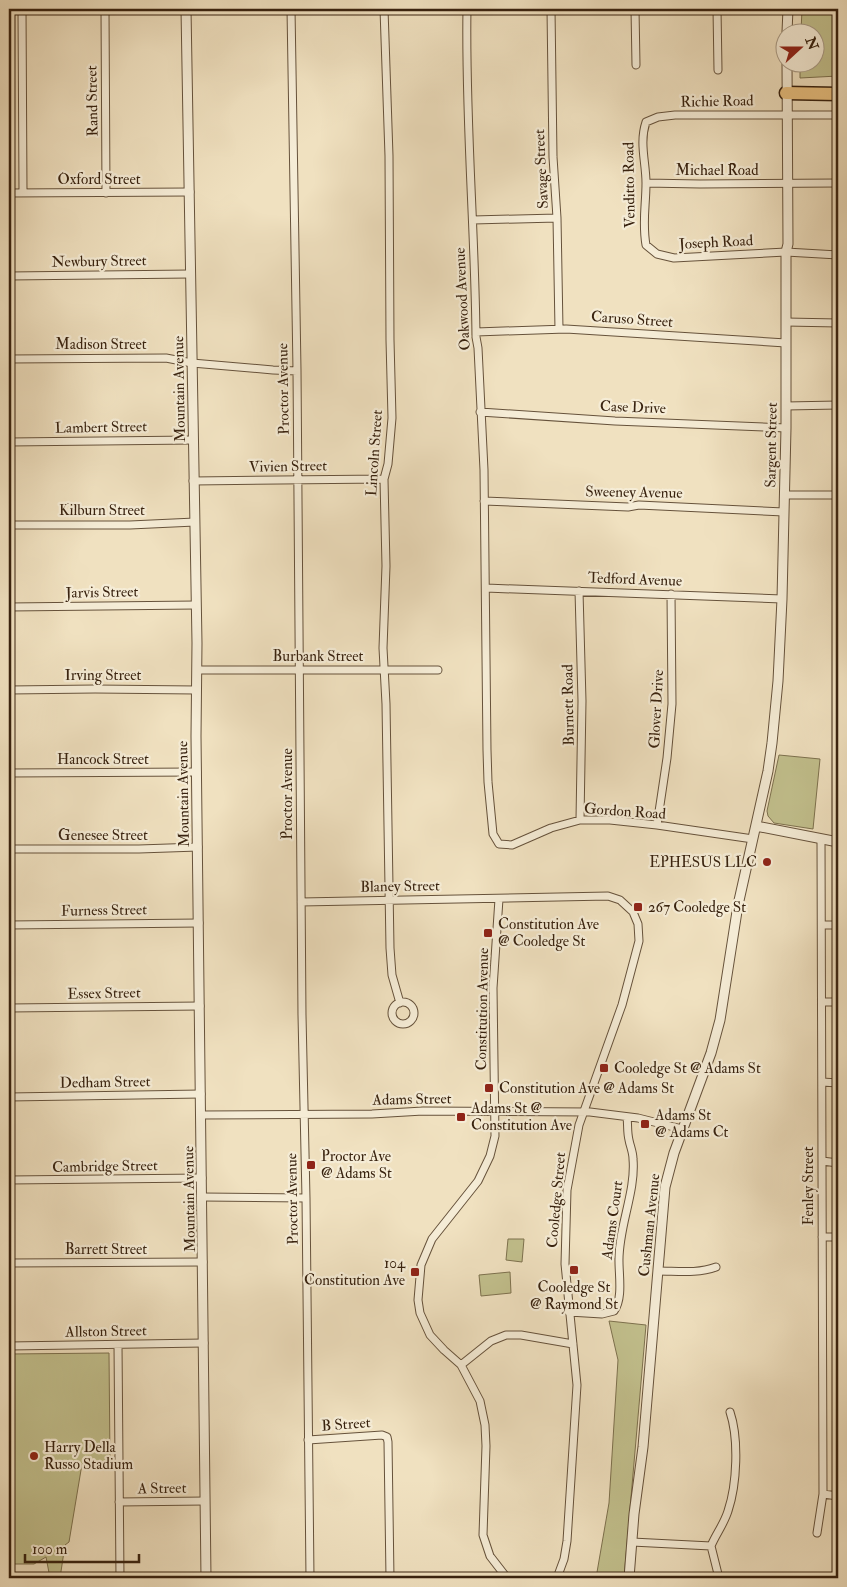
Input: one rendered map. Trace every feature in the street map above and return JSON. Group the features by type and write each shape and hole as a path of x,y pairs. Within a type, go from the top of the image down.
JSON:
{"highway":[{"path":"786,93 838,94"}],"street":[{"path":"22,9 23,192"},
{"name":"Rand Street","path":"105,9 106,193"},
{"name":"Mountain Avenue","path":"186,9 197,670 206,1578"},
{"name":"Proctor Avenue","path":"291,9 297,371 301,902 310,1578"},
{"name":"Lincoln Street","path":"384,9 390,156 392,418 388,464 384,479 386,566 383,639 388,899 392,974 400,1003"},
{"name":"Oakwood Avenue","path":"467,9 466,57 486,588"},
{"name":"Savage Street","path":"551,9 553,157 557,218 559,329"},
{"path":"635,9 636,66"},
{"path":"716,9 718,70"},
{"path":"787,22 788,9"},
{"name":"Sargent Street","path":"756,826 772,743 778,681 782,599 786,428 786,252 788,244 787,72"},
{"name":"Richie Road","path":"649,121 658,116 675,115 838,115"},
{"name":"Venditto Road","path":"649,121 646,122 642,135 646,183 643,219 646,245 650,249"},
{"name":"Michael Road","path":"646,183 838,183"},
{"name":"Oxford Street","path":"9,192 190,192"},
{"path":"473,220 557,218"},
{"name":"Joseph Road","path":"650,249 657,254 674,258 786,252 838,255"},
{"name":"Newbury Street","path":"9,276 190,274"},
{"path":"786,322 838,323"},
{"name":"Caruso Street","path":"476,332 559,329 786,343"},
{"name":"Madison Street","path":"9,360 166,358 192,363 297,371"},
{"path":"786,406 838,406"},
{"name":"Case Drive","path":"480,412 615,421 786,428"},
{"name":"Lambert Street","path":"9,442 193,440"},
{"name":"Vivien Street","path":"193,481 384,479"},
{"path":"784,495 838,495"},
{"name":"Sweeney Avenue","path":"484,501 628,507 639,505 784,512"},
{"name":"Kilburn Street","path":"9,525 130,525 195,522"},
{"name":"Tedford Avenue","path":"486,588 782,599"},
{"name":"Gordon Road","path":"486,588 488,782 493,834 499,844 512,845 550,828 580,820 610,820 753,838"},
{"name":"Burnett Road","path":"580,591 582,708 580,820"},
{"name":"Glover Drive","path":"657,825 667,758 672,704 671,594"},
{"name":"Jarvis Street","path":"9,607 196,606"},
{"name":"Burbank Street","path":"197,670 438,670"},
{"name":"Irving Street","path":"9,690 196,690"},
{"name":"Hancock Street","path":"9,773 197,772"},
{"path":"756,826 838,842"},
{"name":"Cushman Avenue","path":"629,1578 643,1447 665,1187 682,1129 711,1053 720,1020 738,905 756,826"},
{"name":"Fenley Street","path":"817,1532 823,1494 821,839"},
{"name":"Genesee Street","path":"9,849 198,847"},
{"name":"Cooledge Street","path":"499,899 615,897 627,905 637,919 639,930 631,974 622,1005 583,1113 574,1148 567,1190 564,1250 577,1385 564,1559 557,1578"},
{"name":"Blaney Street","path":"301,902 388,899 499,899"},
{"name":"Constitution Avenue","path":"499,899 493,988 495,1136 487,1164 478,1180 432,1239 421,1265 418,1300 424,1324 436,1342 461,1365 480,1401 485,1424 486,1446 484,1541 490,1556 508,1578"},
{"name":"Furness Street","path":"9,925 199,923"},
{"path":"822,925 838,924"},
{"path":"822,1002 838,1002"},
{"name":"Essex Street","path":"9,1008 200,1006"},
{"path":"822,1082 838,1083"},
{"name":"Dedham Street","path":"9,1097 201,1094"},
{"name":"Adams Street","path":"202,1115 583,1113 627,1117 682,1129"},
{"name":"Adams Court","path":"569,1312 602,1314 614,1311 617,1306 620,1282 619,1249 629,1199 633,1165 627,1117"},
{"path":"822,1161 838,1163"},
{"name":"Cambridge Street","path":"9,1180 202,1178"},
{"path":"202,1197 306,1198"},
{"path":"822,1237 838,1237"},
{"name":"Barrett Street","path":"9,1263 203,1262"},
{"path":"658,1271 705,1271 716,1267"},
{"path":"461,1365 490,1341 506,1335 520,1335 573,1344"},
{"name":"Allston Street","path":"9,1346 204,1343"},
{"path":"118,1345 120,1578"},
{"path":"719,1578 711,1546 728,1510 733,1488 736,1457 734,1424 730,1412"},
{"name":"B Street","path":"308,1440 386,1436 388,1442 390,1578"},
{"path":"823,1494 838,1496"},
{"name":"A Street","path":"120,1502 206,1501"},
{"path":"632,1542 711,1546"}],"shaded area":[{"path":"802,9 838,9 838,76 800,78 800,72 824,72 824,22 801,22"},
{"path":"779,755 820,759 813,829 774,823 768,816 767,811"},
{"path":"508,1239 524,1239 522,1262 506,1260"},
{"path":"510,1272 511,1293 481,1296 479,1275"},
{"path":"609,1321 646,1325 624,1578 596,1578 609,1503 618,1360"},
{"path":"109,1353 110,1461 82,1464 69,1542 65,1545 60,1578 50,1578 46,1557 34,1564 9,1564 9,1354"}],"place":[{"name":"EPHESUS LLC","path":"767,862"},
{"name":"267 Cooledge St","path":"638,907"},
{"name":"Constitution Ave @ Cooledge St","path":"488,933"},
{"name":"Cooledge St @ Adams St","path":"604,1068"},
{"name":"Constitution Ave @ Adams St","path":"489,1088"},
{"name":"Adams St @ Constitution Ave","path":"461,1117"},
{"name":"Adams St @ Adams Ct","path":"645,1124"},
{"name":"Proctor Ave @ Adams St","path":"311,1165"},
{"name":"Cooledge St @ Raymond St","path":"574,1270"},
{"name":"104 Constitution Ave","path":"415,1272"},
{"name":"Harry Della Russo Stadium","path":"34,1456"}]}
